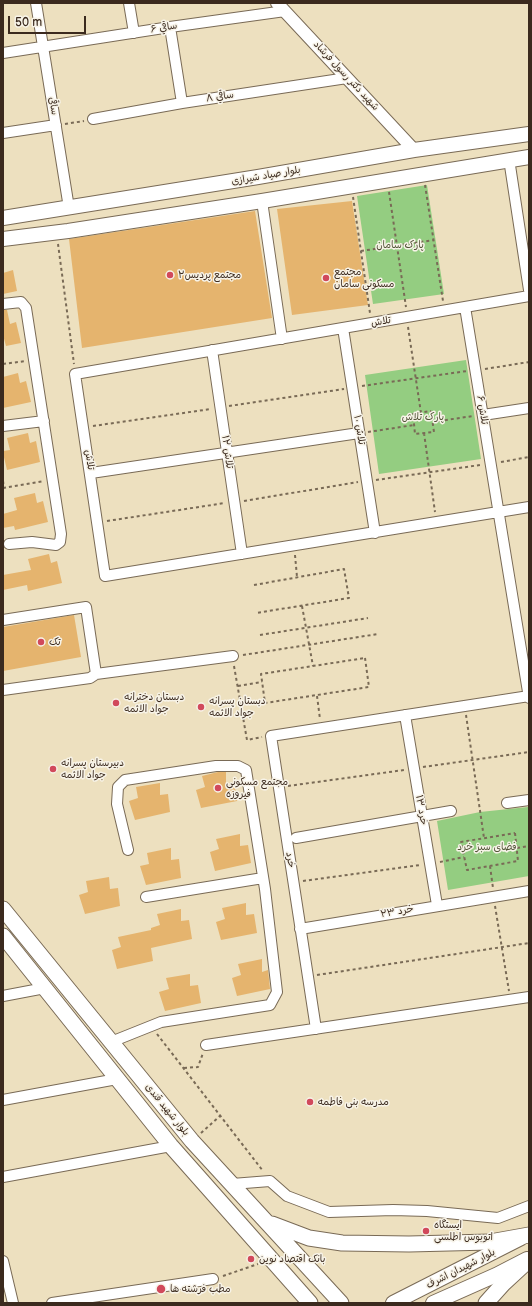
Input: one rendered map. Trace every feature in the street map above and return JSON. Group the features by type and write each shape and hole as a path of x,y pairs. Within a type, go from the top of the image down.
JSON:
{"main road":[{"name":"بلوار صیاد شیرازی","path":"3,218 414,150 529,134"},
{"path":"3,239 56,233 262,201 529,157"},
{"name":"بلوار شهید قندی","path":"5,917 27,938 192,1141 341,1303"},
{"name":"بلوار شهید قندی","path":"3,936 171,1146 310,1303"},
{"path":"17,953 15,944 22,938 27,938"},
{"path":"268,1223 309,1238 342,1243 409,1244 490,1242 529,1235"},
{"name":"بلوار شهیدان اشرف","path":"393,1303 529,1235"},
{"name":"بلوار شهیدان اشرف","path":"433,1303 496,1275 529,1257"},
{"path":"486,1303 503,1284 529,1260"},
{"path":"289,1279 293,1293 299,1303"}],"street":[{"name":"ساقی","path":"36,3 69,208"},
{"path":"129,3 134,33"},
{"name":"ساقي ۶","path":"3,53 134,33 281,7"},
{"name":"شهید دکتر رسول فرشاد","path":"281,7 414,150"},
{"path":"170,27 182,103"},
{"name":"ساقي ۸","path":"93,119 182,103 348,78"},
{"path":"3,134 56,125"},
{"path":"509,160 529,290"},
{"path":"262,201 282,339"},
{"name":"تلاش","path":"529,296 75,374 91,473 105,576 529,507"},
{"path":"3,304 18,302 24,305 34,359 61,534 60,542 54,545 32,542 9,544"},
{"name":"تلاش ۶","path":"465,307 499,513"},
{"name":"تلاش ۱۰","path":"343,328 375,533"},
{"name":"تلاش ۱۲","path":"212,350 242,554"},
{"path":"483,415 529,408"},
{"path":"3,426 44,421"},
{"path":"91,473 227,454 359,433"},
{"path":"271,736 529,697 499,513"},
{"path":"3,620 86,607 96,674"},
{"path":"3,690 90,678 96,674 232,656"},
{"name":"خرد ۱۳","path":"405,715 437,905"},
{"name":"خرد","path":"271,736 316,1029"},
{"path":"111,1042 160,1022 270,1005 275,1000 277,992 263,878 247,773 242,766 229,765 208,767 136,777 120,783 117,794 117,804 128,850"},
{"path":"507,803 529,800"},
{"path":"296,838 451,811"},
{"path":"146,897 263,878"},
{"name":"خرد ۲۳","path":"300,929 437,905 529,891"},
{"path":"3,996 45,988"},
{"path":"206,1045 529,997"},
{"path":"3,1100 117,1079"},
{"path":"3,1177 171,1146"},
{"path":"232,1184 270,1181 286,1196 329,1212 393,1210 427,1211 498,1218 529,1206"},
{"path":"3,1261 13,1303"},
{"path":"52,1303 213,1279"}],"path":[{"path":"56,125 93,119"},
{"path":"424,174 445,310"},
{"path":"387,180 398,246 421,413"},
{"path":"351,186 372,323"},
{"path":"56,233 75,374"},
{"path":"361,251 434,240"},
{"path":"3,364 34,359"},
{"path":"84,428 352,387 529,362"},
{"path":"431,412 434,432 415,434 413,414 421,413 431,412"},
{"path":"433,422 483,415"},
{"path":"359,433 414,425"},
{"path":"424,433 436,523"},
{"path":"98,523 529,457"},
{"path":"3,481 3,488 53,480"},
{"path":"293,546 297,577"},
{"path":"254,585 344,569 349,598 256,613"},
{"path":"302,606 313,666"},
{"path":"260,635 368,618"},
{"path":"271,736 247,740 232,656 378,634"},
{"path":"365,658 369,687 265,704 261,674 313,666 365,658"},
{"path":"238,686 262,682"},
{"path":"317,696 321,728"},
{"path":"465,706 484,838"},
{"path":"279,787 529,752"},
{"path":"515,833 518,861 467,870 461,842 484,838 515,833"},
{"path":"516,848 529,846"},
{"path":"293,883 464,857"},
{"path":"490,866 510,1000"},
{"path":"308,976 529,943"},
{"path":"150,1025 270,1181"},
{"path":"184,1068 198,1067 206,1045"},
{"path":"213,1279 271,1260"}],"green space":[{"name":"پارک سامان","path":"427,185 444,294 373,304 357,196"},
{"name":"پارک تلاش","path":"466,360 481,459 379,474 365,375"},
{"name":"فضای سبز خرد","path":"528,807 529,876 448,890 437,821 480,812"}],"building":[{"name":"مجتمع مسکونی سامان","path":"352,201 368,305 292,315 277,209"},
{"name":"مجتمع پردیس۲","path":"255,211 272,318 82,348 69,239"},
{"path":"13,270 17,291 3,294 3,273"},
{"path":"3,310 7,310 10,324 16,322 21,343 6,346 3,335"},
{"path":"18,373 20,383 26,381 31,402 3,408 3,377"},
{"path":"28,433 30,443 36,441 40,462 7,470 3,451 10,450 7,438"},
{"path":"35,493 37,503 43,501 48,522 15,530 14,526 3,528 3,514 17,510 14,498"},
{"path":"49,554 51,563 57,561 62,583 28,591 27,585 3,590 3,575 31,570 28,559"},
{"name":"تک","path":"74,615 81,657 3,671 3,627"},
{"name":"مجتمع مسکونی فیروزه","path":"218,772 226,772 226,783 234,782 237,801 201,808 196,790 205,787 202,776"},
{"path":"160,783 160,795 168,794 170,812 135,820 129,801 138,798 136,787"},
{"path":"240,834 240,846 248,845 251,863 215,871 210,852 219,849 216,839"},
{"path":"171,848 171,860 179,859 181,878 146,885 140,866 149,864 147,853"},
{"path":"109,877 110,889 118,888 120,906 85,914 79,895 88,892 86,881"},
{"path":"246,903 246,915 254,914 257,933 221,940 216,922 225,919 222,908"},
{"path":"181,909 181,921 189,920 192,939 151,948 153,961 117,969 112,950 121,947 118,937 151,930 151,928 160,925 157,914"},
{"path":"262,959 262,972 268,970 270,989 237,996 232,978 241,975 238,964"},
{"path":"190,974 190,986 198,985 201,1003 165,1011 159,992 169,989 166,978"}],"place":[{"name":"مجتمع پردیس۲","path":"170,275"},
{"name":"مجتمع مسکونی سامان","path":"326,278"},
{"name":"تک","path":"41,642"},
{"name":"دبستان دخترانه جواد الائمه","path":"116,703"},
{"name":"دبستان پسرانه جواد الائمه","path":"201,707"},
{"name":"دبیرستان پسرانه جواد الائمه","path":"53,769"},
{"name":"مجتمع مسکونی فیروزه","path":"218,788"},
{"name":"مدرسه بنی فاطمه","path":"310,1102"},
{"name":"ایستگاه اتوبوس اطلسی","path":"426,1231"},
{"name":"بانک اقتصاد نوین","path":"251,1259"},
{"name":"مطب فرشته ها","path":"161,1289"}]}
